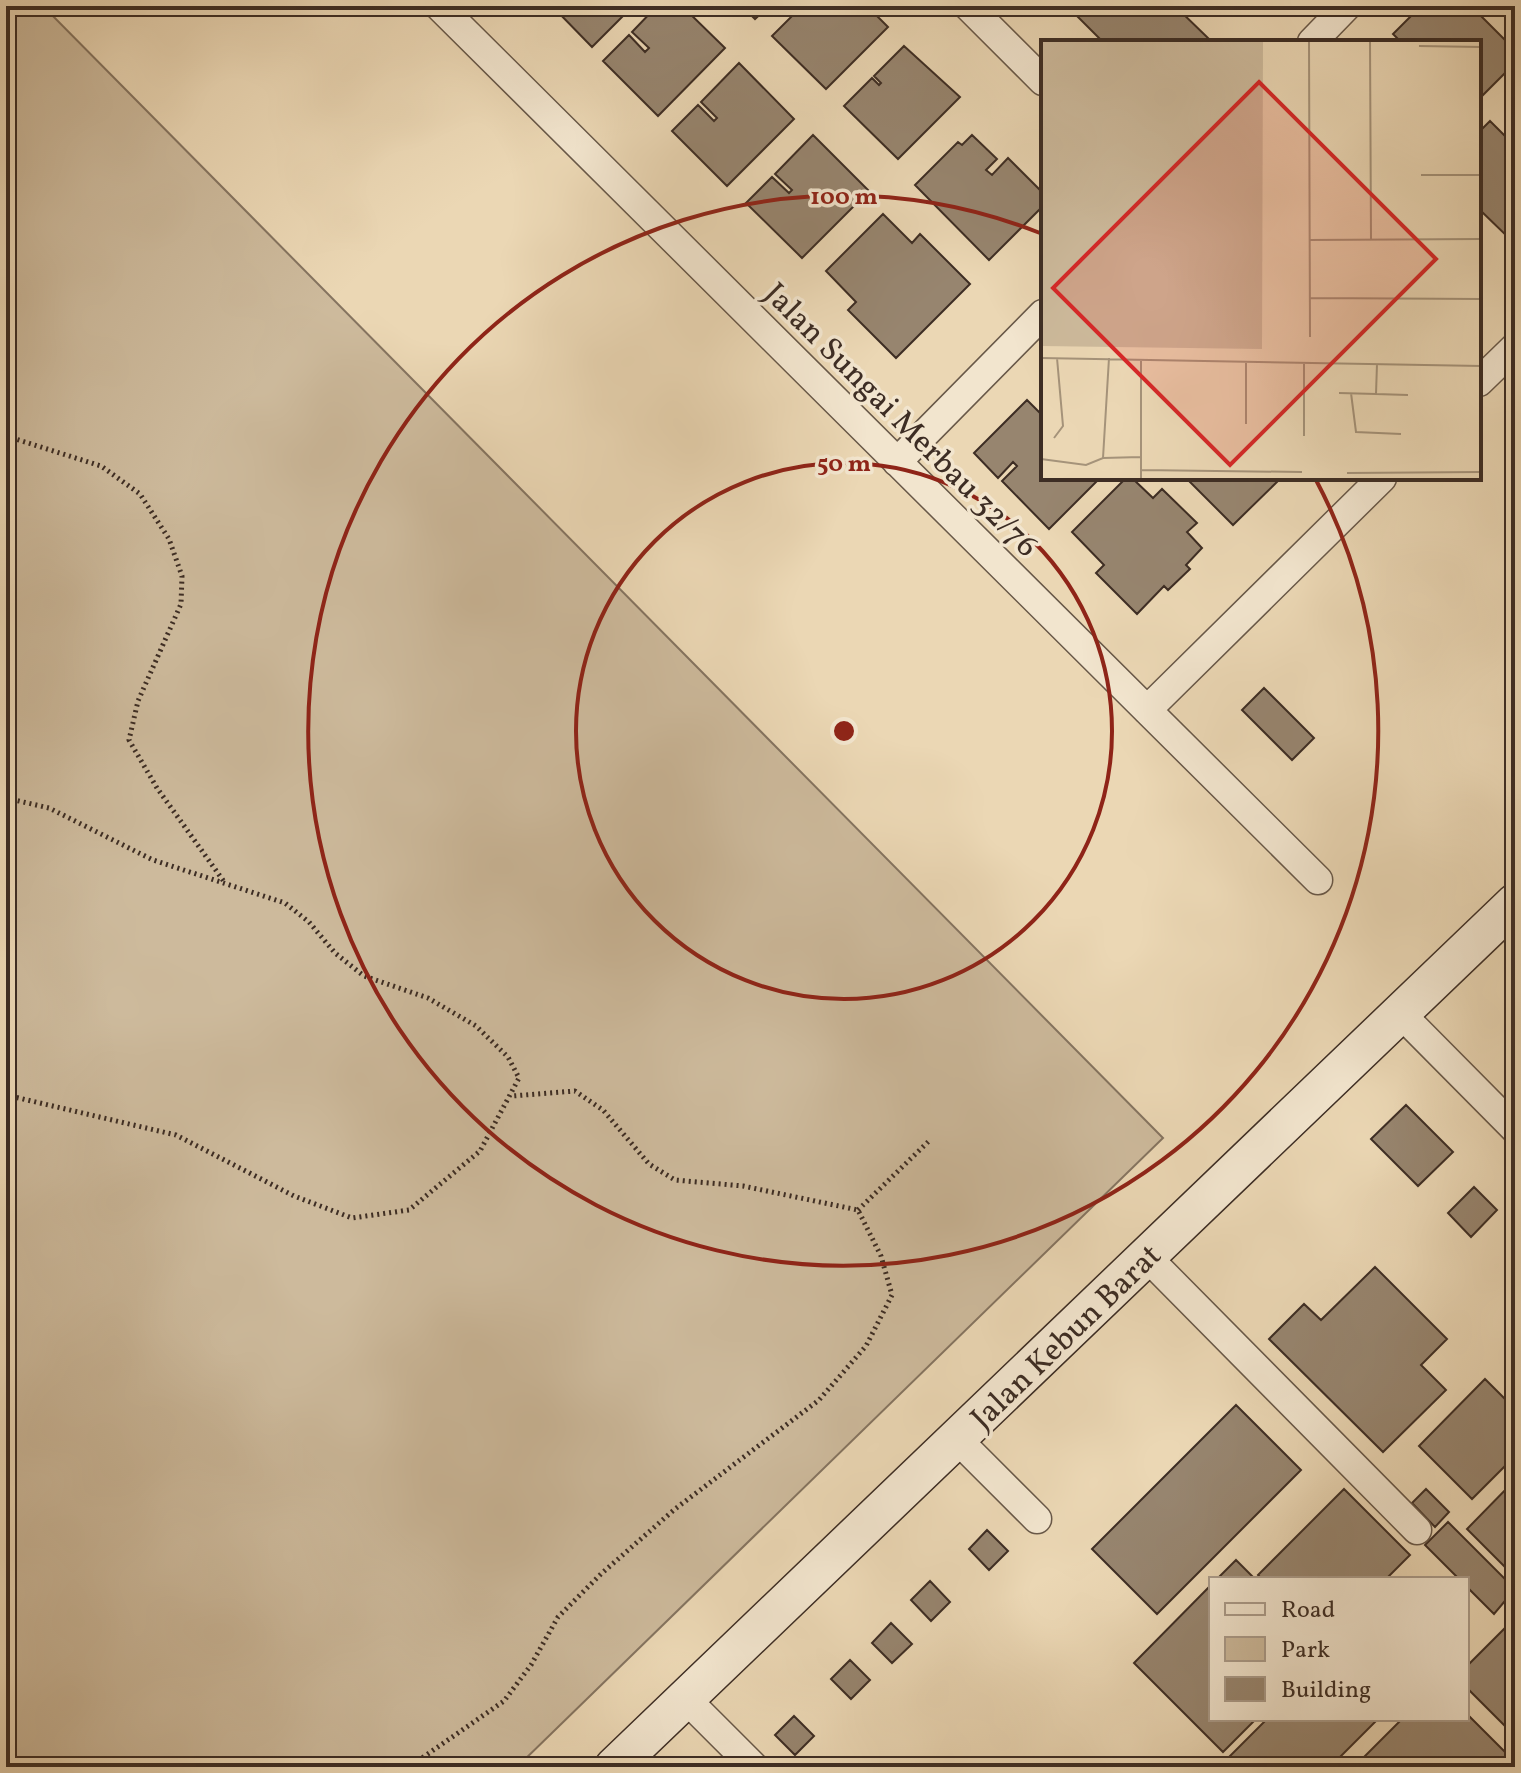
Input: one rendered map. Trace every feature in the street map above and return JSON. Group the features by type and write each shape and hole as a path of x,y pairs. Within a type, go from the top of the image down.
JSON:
{"main road":[{"name":"Jalan Kebun Barat","path":"614,1767 1515,903"}],"street":[{"name":"Jalan Sungai Merbau 32/76","path":"439,6 1318,880"},
{"path":"968,6 1041,79"},
{"path":"1314,40 1347,6"},
{"path":"897,462 1041,316"},
{"path":"1481,380 1515,347"},
{"path":"1147,710 1380,480"},
{"path":"1401,1014 1515,1129"},
{"path":"1146,1256 1417,1530"},
{"path":"958,1440 1037,1519"},
{"path":"685,1698 754,1767"}],"path":[{"path":"6,436 101,466 140,494 169,539 182,576 181,604 138,701 129,740 157,788 225,883"},
{"path":"6,798 49,808 153,860 285,903 309,922 335,953 364,976 428,998 476,1026 508,1057 519,1078 480,1151 409,1210 352,1218 294,1196 176,1135 6,1095"},
{"path":"512,1096 575,1091 603,1110 649,1164 675,1180 743,1186 858,1210"},
{"path":"858,1210 931,1139"},
{"path":"415,1767 422,1758 504,1701 531,1665 558,1617 601,1574 675,1509 819,1400 866,1346 892,1295 881,1256 858,1210"}],"green space":[{"path":"6,6 43,6 1163,1138 517,1767 6,1767"}],"building":[{"path":"552,6 633,6 592,47"},
{"path":"657,6 682,6 725,48 658,116 603,61 629,35 645,52 649,48 632,32"},
{"path":"742,6 769,6 755,19"},
{"path":"803,6 867,6 888,27 826,89 772,36 800,8 808,15 810,13"},
{"path":"1087,6 1175,6 1208,38 1101,40 1077,16"},
{"path":"1421,6 1471,6 1515,50 1515,63 1481,97 1481,40 1399,40 1393,34"},
{"path":"904,46 960,97 898,159 844,106 872,78 879,85 881,83 874,76"},
{"path":"739,63 794,119 727,186 672,131 698,105 714,121 717,118 701,102"},
{"path":"1490,121 1515,146 1514,243 1481,211 1481,130"},
{"path":"813,135 869,191 802,258 746,203 772,177 789,193 792,190 775,174"},
{"path":"972,135 997,159 986,170 992,175 1008,158 1041,191 1041,208 989,260 915,185 958,142 962,145"},
{"path":"883,214 912,243 920,234 970,284 896,358 848,310 856,302 826,271"},
{"path":"1027,400 1041,414 1041,480 1098,480 1049,529 1002,481 1017,466 1013,462 998,478 974,453"},
{"path":"1124,480 1134,480 1153,498 1162,489 1197,523 1187,532 1202,548 1186,565 1190,569 1168,590 1164,586 1137,614 1096,573 1104,565 1072,532"},
{"path":"1188,480 1279,480 1233,525"},
{"path":"1264,688 1314,738 1292,760 1242,710"},
{"path":"1406,1105 1453,1152 1418,1186 1371,1139"},
{"path":"1474,1187 1497,1210 1471,1237 1448,1213"},
{"path":"1375,1267 1447,1339 1421,1365 1446,1390 1383,1452 1269,1339 1304,1304 1321,1320"},
{"path":"1485,1379 1515,1409 1515,1456 1472,1499 1419,1446"},
{"path":"1236,1405 1301,1470 1157,1614 1092,1549"},
{"path":"1515,1480 1515,1577 1467,1529"},
{"path":"1344,1489 1410,1555 1388,1577 1258,1575"},
{"path":"1426,1489 1449,1512 1435,1527 1412,1503"},
{"path":"1448,1522 1515,1589 1494,1614 1469,1589 1469,1577 1457,1577 1425,1545"},
{"path":"987,1530 1008,1551 989,1570 969,1549"},
{"path":"1236,1560 1253,1577 1219,1577"},
{"path":"930,1581 950,1602 931,1621 911,1600"},
{"path":"1209,1587 1209,1721 1254,1721 1223,1752 1134,1663"},
{"path":"1515,1618 1515,1736 1469,1690 1469,1664"},
{"path":"891,1623 912,1644 892,1663 872,1643"},
{"path":"850,1660 870,1680 851,1699 831,1679"},
{"path":"794,1716 814,1736 795,1755 775,1735"},
{"path":"1469,1716 1515,1762 1515,1767 1376,1767 1365,1756 1400,1721 1469,1721"},
{"path":"1265,1721 1376,1721 1330,1767 1235,1767 1227,1759"}]}
